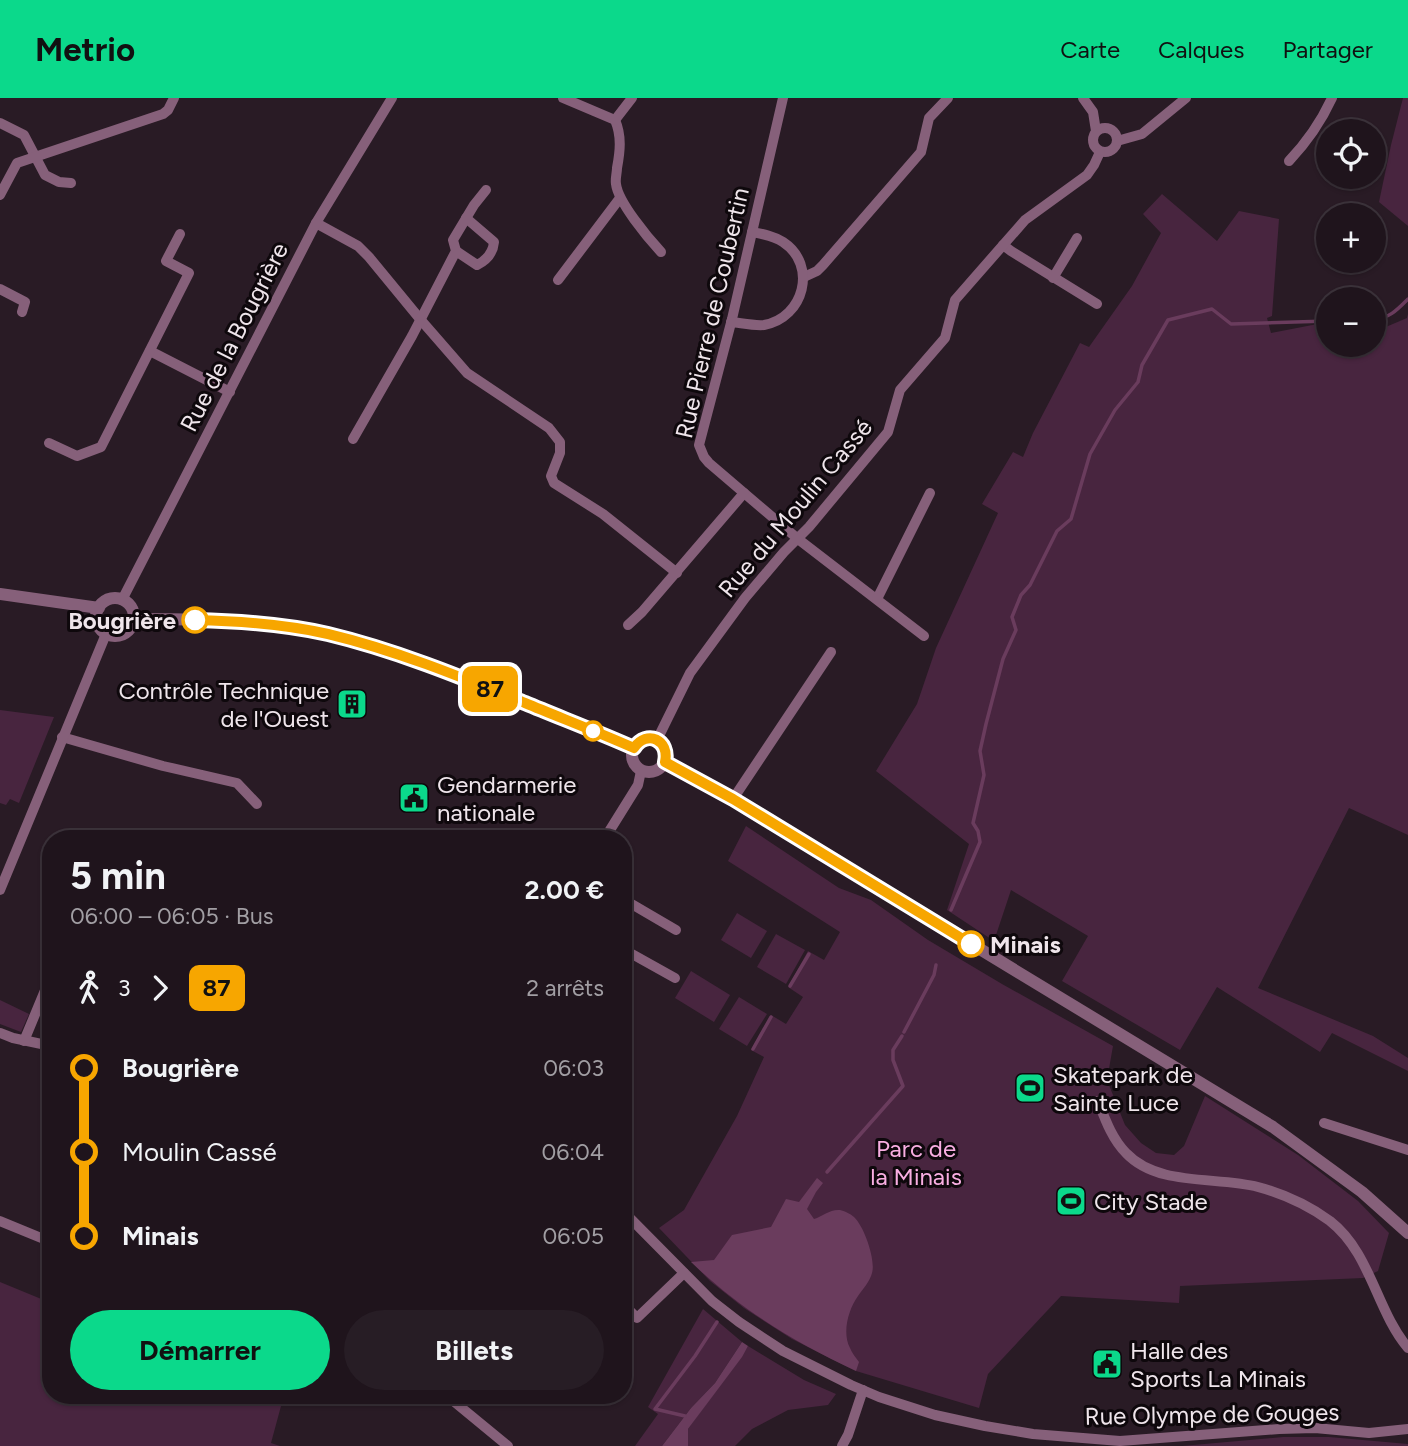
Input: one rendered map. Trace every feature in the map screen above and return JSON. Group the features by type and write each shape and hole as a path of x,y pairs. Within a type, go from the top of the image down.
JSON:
{"street":[{"path":"0,195 17,163 163,114 174,98"},
{"name":"Rue de la Bougrière","path":"122,600 316,223 392,98"},
{"path":"563,98 615,120 620,132 615,183 620,198 661,252"},
{"path":"615,120 632,98"},
{"name":"Rue Pierre de Coubertin","path":"783,98 699,445 704,457 797,539 924,636"},
{"path":"1083,98 1093,112 1097,131"},
{"path":"1117,141 1142,134 1186,98"},
{"path":"1289,161 1323,118 1332,98"},
{"path":"804,277 823,265 921,152 929,118 942,100"},
{"path":"0,122 24,135 45,175 59,182 71,183"},
{"path":"1104,128 1109,129 1116,135 1117,141 1112,151 1100,152 1093,142 1094,134 1104,128"},
{"name":"Rue du Moulin Cassé","path":"657,740 690,673 748,594 888,432 901,390 945,338 955,300 1026,220 1087,175 1100,152"},
{"path":"467,218 495,242 494,249 485,261 477,265 456,251 453,240 474,205 486,190"},
{"path":"558,280 620,198"},
{"path":"316,223 358,246 467,373 549,428 560,442 560,453 551,476 554,483 604,514 677,573"},
{"path":"731,321 762,325 777,321 790,312 800,298 804,277 796,254 776,238 752,232"},
{"path":"49,443 78,456 101,447 189,272 166,261 180,234"},
{"path":"1053,278 1077,239"},
{"path":"1003,245 1097,304"},
{"path":"352,439 456,251"},
{"path":"0,289 25,302 22,312"},
{"path":"150,351 230,392"},
{"path":"628,625 677,573 744,493"},
{"path":"877,599 930,493"},
{"path":"0,594 99,608"},
{"path":"117,598 122,600 131,607 134,619 130,629 122,635 111,636 102,630 96,620 99,608 106,601 117,598"},
{"path":"134,619 232,620 328,634 462,678 634,748"},
{"path":"0,890 106,634"},
{"path":"733,799 831,652"},
{"path":"62,737 236,783 257,804"},
{"path":"646,738 657,740 666,752 665,762 662,767 652,772 641,771 634,764 634,748 646,738"},
{"path":"665,762 733,799 1273,1127 1362,1192 1408,1233"},
{"path":"610,830 638,785 641,771"},
{"path":"632,904 676,930"},
{"path":"632,954 675,978"},
{"path":"24,1041 42,998"},
{"path":"0,1033 42,1044"},
{"path":"1098,1101 1111,1132 1125,1152 1141,1165 1199,1180 1256,1186 1300,1201 1332,1223 1353,1245 1373,1281 1396,1334 1408,1348"},
{"path":"1324,1123 1408,1150"},
{"name":"Rue Olympe de Gouges","path":"632,1220 712,1301 768,1342 820,1371 863,1390 946,1417 1033,1434 1081,1439 1132,1440 1279,1429 1315,1428 1369,1433 1408,1429"},
{"path":"0,1221 42,1238"},
{"path":"632,1313 637,1318 684,1273"},
{"path":"842,1446 863,1390"},
{"path":"457,1404 508,1446"}],"green space":[{"path":"1403,98 1408,98 1408,226 1386,208 1386,203 1379,202 1382,189 1386,189 1386,169"},
{"path":"1162,194 1217,241 1239,211 1279,219 1272,316 1267,318 1271,333 1316,324 1316,357 1386,357 1386,327 1407,318 1408,314 1408,835 1349,808 1258,988 1373,1036 1408,1058 1408,1071 1332,1033 1320,1052 1217,987 1180,1050 1062,981 1088,936 1011,890 994,941 947,910 969,844 876,771 917,704 936,648 998,513 982,504 1013,452 1023,457 1080,343 1089,347 1132,286 1161,233 1143,214"},
{"path":"0,710 54,717 19,803 10,799 6,805 0,803"},
{"name":"Parc de la Minais","path":"746,826 839,888 871,900 928,940 1113,1046 1107,1080 1125,1125 1141,1143 1156,1153 1174,1155 1184,1146 1205,1096 1298,1155 1358,1201 1389,1233 1378,1271 1363,1278 1180,1286 1179,1303 1061,1296 988,1374 979,1408 856,1371 792,1339 744,1308 710,1281 659,1228 684,1210 737,1116 764,1057 751,1050 771,1015 786,1024 803,997 788,987 808,951 824,960 840,932 728,861"},
{"path":"737,913 767,931 751,958 721,940"},
{"path":"776,934 805,950 786,984 757,967"},
{"path":"691,971 730,995 714,1022 675,998"},
{"path":"739,997 767,1014 747,1046 719,1029"},
{"path":"0,1000 29,1014 21,1032 0,1024"},
{"path":"0,1282 42,1299 42,1404 282,1404 271,1443 280,1446 0,1446"},
{"path":"703,1309 742,1342 715,1383 691,1408 662,1446 635,1446 658,1414 648,1407"},
{"path":"748,1346 804,1380 836,1394 828,1405 788,1410 752,1429 735,1446 688,1446 688,1429"},
{"path":"1283,1437 1329,1437 1408,1446 1182,1446"}],"shaded area":[{"path":"817,1178 823,1183 807,1209 814,1219 836,1210 849,1214 858,1221 871,1252 872,1273 851,1308 846,1329 848,1342 859,1362 856,1371 769,1324 729,1295 691,1262 714,1260 732,1235 771,1227 786,1199 799,1202"},
{"path":"742,1342 748,1346 742,1357 688,1429 688,1446 662,1446 691,1408 715,1383"}],"waterway":[{"path":"1386,316 1408,299"},
{"path":"951,910 980,842 973,823 984,775 980,751 1003,659 1016,630 1012,617 1021,595 1030,585 1057,531 1071,519 1090,454 1115,410 1138,382 1142,365 1168,320 1212,309 1231,324 1316,321"},
{"path":"790,986 809,954"},
{"path":"904,1032 934,975 936,965"},
{"path":"753,1049 771,1017"},
{"path":"827,1172 903,1086 893,1060 893,1050 902,1036"},
{"path":"685,1416 655,1409 717,1322"}],"bus line":[{"name":"87","path":"195,620 232,620 328,634 449,673 634,748 646,738 657,740 666,752 665,762 733,799 971,944"}],"place":[{"name":"Bougrière","path":"195,620"},
{"name":"Contrôle Technique de l'Ouest","path":"352,704"},
{"name":"Gendarmerie nationale","path":"414,798"},
{"name":"Minais","path":"971,944"},
{"name":"Skatepark de Sainte Luce","path":"1030,1088"},
{"name":"City Stade","path":"1071,1201"},
{"name":"Halle des Sports La Minais","path":"1107,1364"}]}
